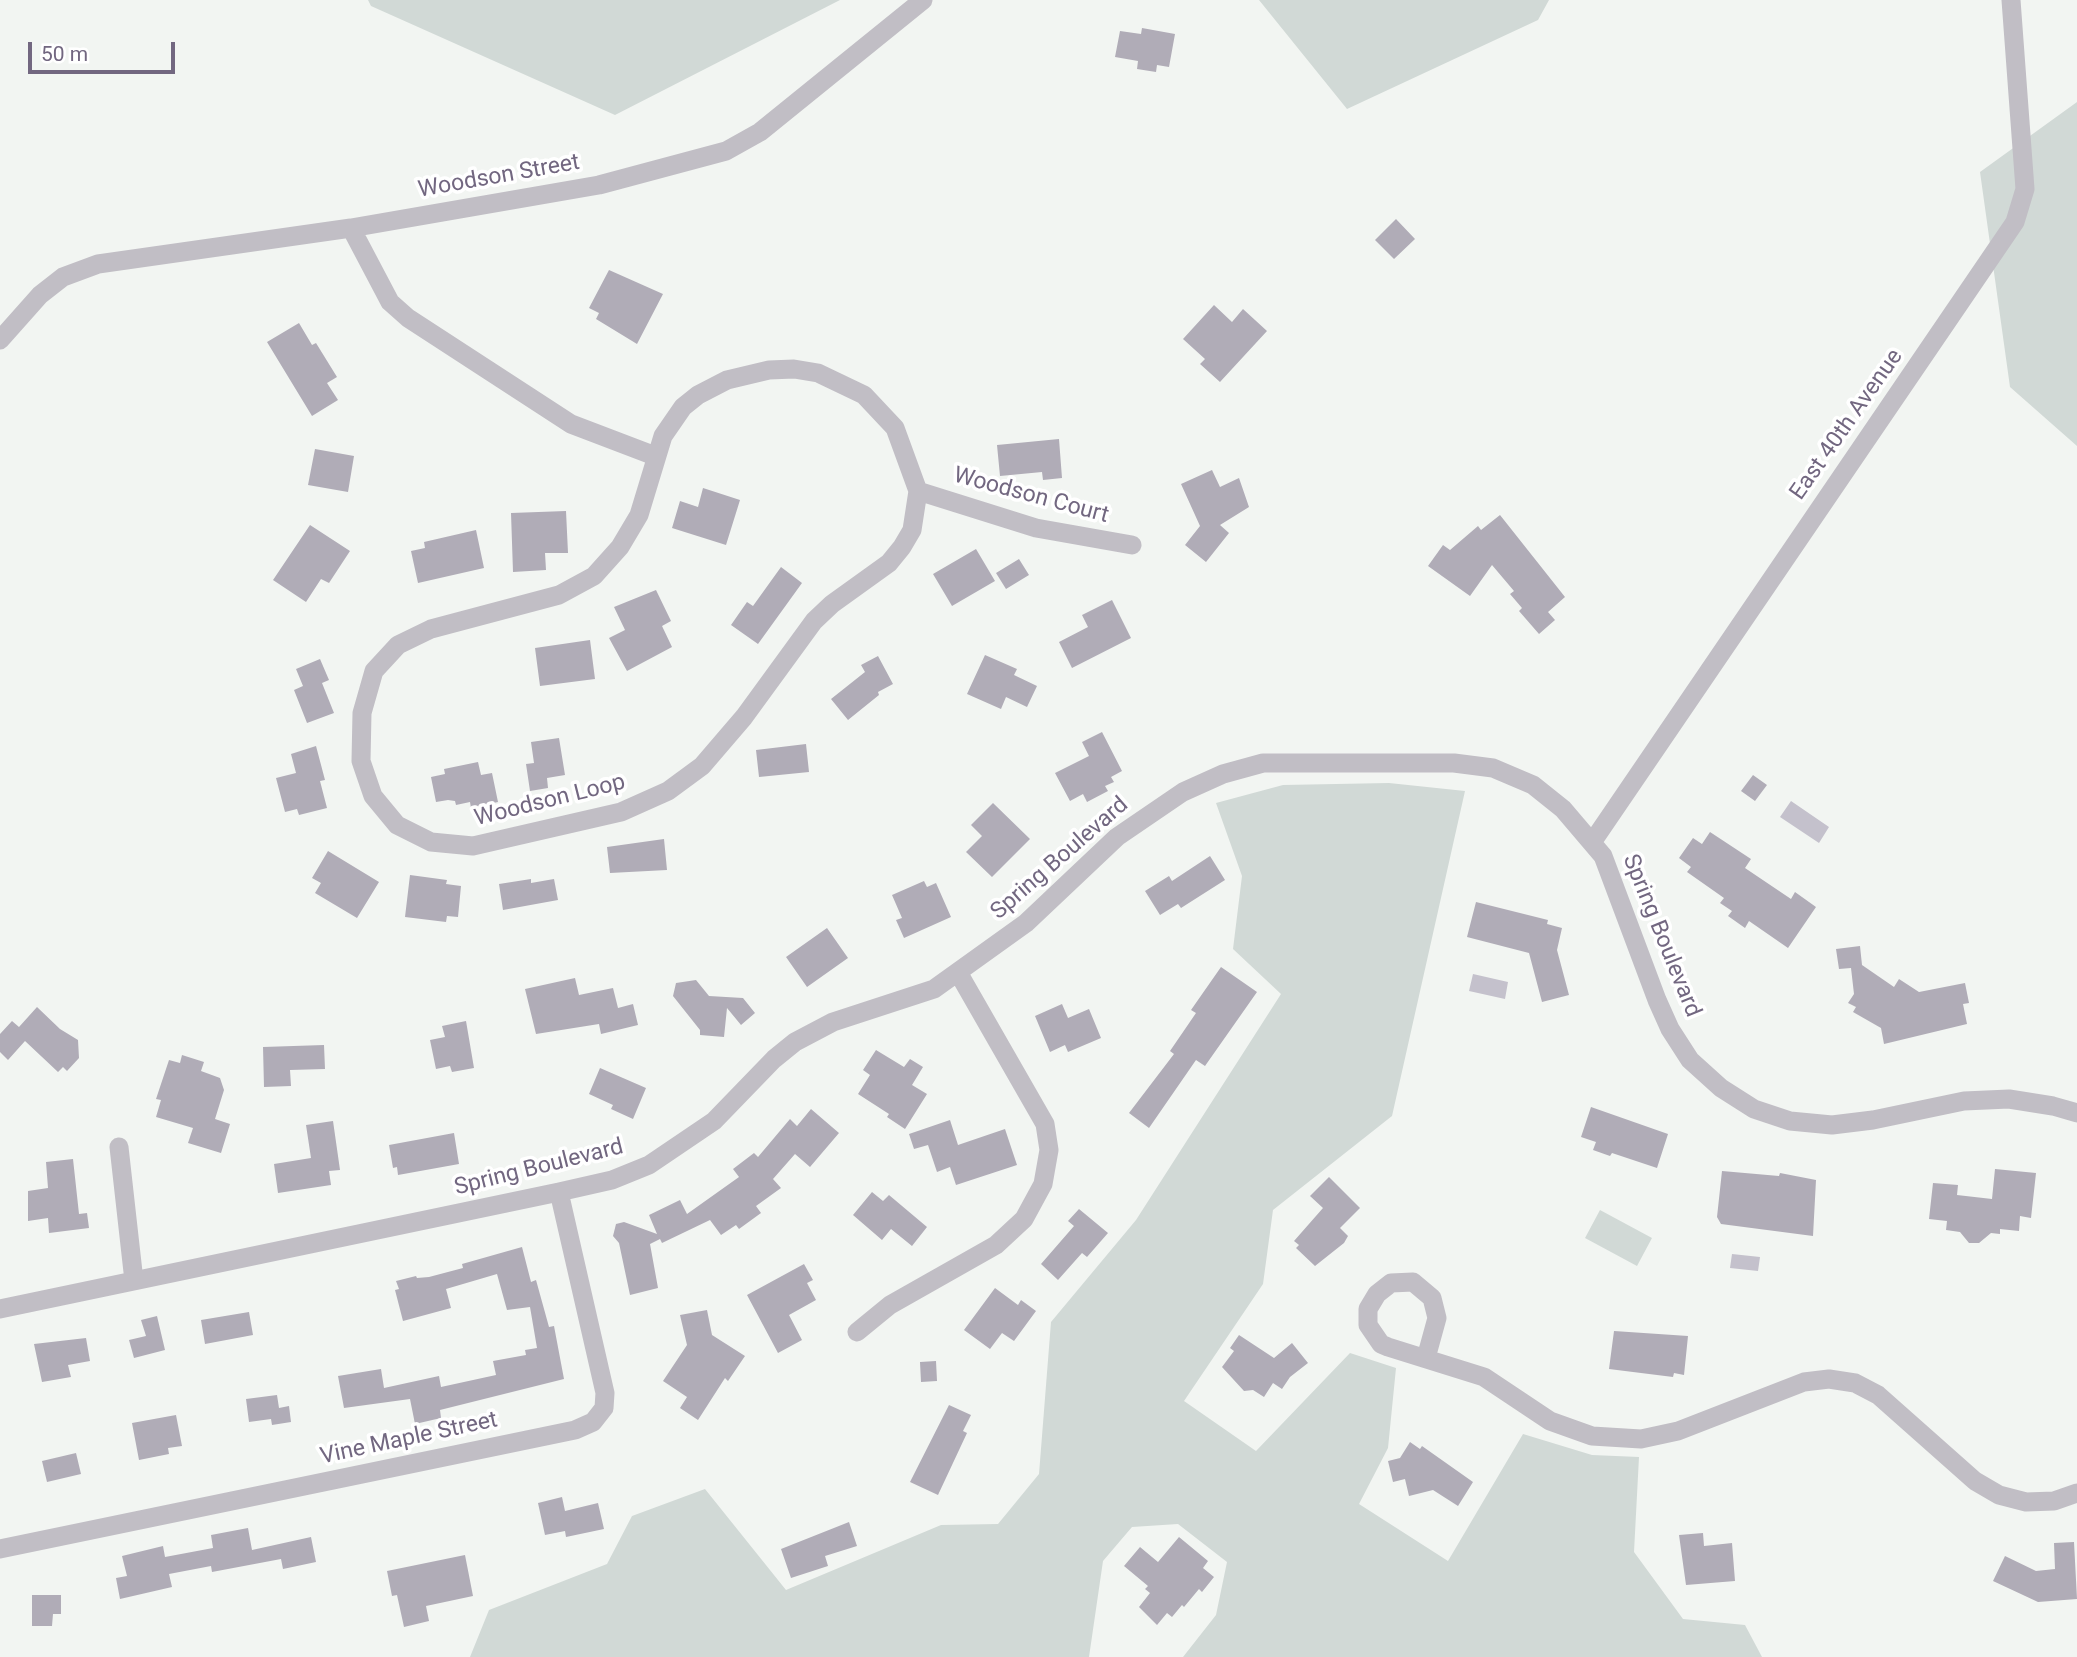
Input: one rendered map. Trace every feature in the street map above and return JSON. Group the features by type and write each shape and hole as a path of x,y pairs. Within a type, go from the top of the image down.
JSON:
{"street":[{"name":"Woodson Street","path":"0,340 40,295 63,277 98,264 351,228 599,185 726,151 760,132 923,0"},
{"name":"East 40th Avenue","path":"1593,841 2015,222 2025,189 2011,0"},
{"path":"351,228 390,302 408,318 571,424 655,456"},
{"name":"Woodson Loop","path":"794,369 840,382 864,395 880,411 902,444 918,491 912,530 889,563 832,604 814,621 744,717 702,766 668,791 621,812 473,846 431,842 397,825 373,796 361,761 362,713 374,671 398,645 431,629 559,595 594,576 620,547 639,514 655,456 671,422 698,395 748,374 794,369"},
{"name":"Woodson Court","path":"918,491 1036,528 1132,545"},
{"name":"Spring Boulevard","path":"0,1309 559,1192 612,1180 649,1165 714,1121 774,1059 813,1031 912,998 958,974 1026,923 1117,837 1183,792 1223,774 1263,763 1454,763 1493,768 1532,785 1563,809 1593,841 1603,856 1670,1029 1690,1060 1721,1088 1754,1109 1790,1121 1832,1125 1873,1120 1964,1101 2008,1099 2053,1105 2077,1113"},
{"path":"857,1332 890,1305 996,1245 1024,1219 1043,1184 1049,1150 1045,1124 958,974"},
{"path":"119,1147 134,1281"},
{"name":"Vine Maple Street","path":"0,1549 575,1430 593,1422 604,1408 605,1394 559,1192"},
{"path":"1426,1358 1485,1377 1550,1421 1592,1436 1604,1437 1641,1438 1678,1431 1804,1382 1829,1379 1855,1383 1878,1395 1975,1480 1999,1495 2035,1502 2054,1501 2077,1493"}],"shaded area":[{"path":"368,0 840,0 615,115 371,6"},
{"path":"1259,0 1549,0 1538,20 1347,109"},
{"path":"2077,102 2077,446 2010,387 1980,172"},
{"path":"1389,783 1465,791 1392,1116 1273,1210 1263,1284 1184,1401 1256,1451 1350,1353 1396,1368 1388,1448 1359,1504 1448,1561 1523,1434 1592,1455 1639,1457 1634,1552 1683,1619 1745,1625 1762,1657 1183,1657 1216,1615 1227,1562 1178,1524 1132,1527 1103,1561 1089,1657 470,1657 489,1610 607,1564 632,1516 705,1489 786,1590 941,1525 998,1524 1039,1474 1051,1322 1136,1220 1281,994 1233,949 1242,876 1216,803 1283,785"},
{"path":"1791,801 1829,827 1819,843 1780,817"},
{"path":"1473,974 1508,982 1505,999 1469,991"},
{"path":"1600,1210 1652,1238 1637,1266 1585,1238"},
{"path":"1732,1254 1760,1257 1758,1271 1730,1268"}],"building":[{"path":"1142,28 1175,34 1169,67 1157,65 1156,72 1137,69 1138,61 1115,57 1120,31 1141,34"},
{"path":"1396,219 1415,239 1394,259 1375,240"},
{"path":"609,270 663,294 637,344 596,319 599,313 589,308"},
{"path":"1214,305 1232,322 1243,309 1267,331 1220,382 1200,364 1205,359 1183,339"},
{"path":"299,323 312,345 316,343 337,377 327,383 338,400 312,416 267,342"},
{"path":"1059,439 1062,478 1043,480 1042,472 1000,476 997,445"},
{"path":"315,449 354,456 348,492 308,485"},
{"path":"1212,470 1220,487 1239,478 1249,507 1220,525 1229,533 1206,562 1185,545 1200,526 1181,484"},
{"path":"703,488 740,500 726,545 672,528 680,501 698,507"},
{"path":"566,511 568,553 545,553 546,570 513,572 511,513"},
{"path":"1500,515 1565,597 1548,612 1555,620 1539,634 1519,611 1522,608 1510,594 1514,591 1492,565 1470,596 1428,566 1443,545 1450,550 1478,526 1481,530"},
{"path":"310,525 350,551 329,583 321,579 306,602 273,580"},
{"path":"476,530 484,568 418,583 411,551 425,548 424,542"},
{"path":"976,549 995,581 952,606 933,574"},
{"path":"1019,559 1029,575 1006,589 996,573"},
{"path":"781,567 802,583 758,644 731,625 747,602 753,606"},
{"path":"656,590 671,621 662,626 672,647 627,671 609,638 625,630 614,607"},
{"path":"1112,600 1131,638 1072,668 1059,642 1088,627 1082,615"},
{"path":"590,640 595,679 540,686 535,648"},
{"path":"985,655 1017,669 1014,675 1037,686 1027,707 1006,697 1001,709 967,694"},
{"path":"878,656 893,684 878,692 879,695 848,720 831,699 865,672 861,665"},
{"path":"320,659 329,680 322,683 334,713 307,723 294,690 303,686 296,669"},
{"path":"1102,732 1122,771 1111,777 1114,782 1105,786 1108,791 1087,802 1083,794 1070,801 1055,773 1089,756 1082,742"},
{"path":"559,738 565,775 547,778 548,788 530,791 526,764 534,763 531,742"},
{"path":"806,744 809,772 759,777 756,750"},
{"path":"316,746 325,780 320,781 327,808 299,815 297,809 285,812 276,778 296,773 291,754"},
{"path":"478,762 481,775 492,773 498,802 471,808 470,802 456,805 455,801 436,802 431,777 445,774 444,769"},
{"path":"1753,775 1767,785 1755,801 1741,791"},
{"path":"993,803 1030,839 992,877 966,852 982,836 971,825"},
{"path":"1710,832 1751,859 1745,868 1791,899 1795,892 1816,907 1788,948 1749,921 1745,928 1728,916 1732,911 1720,903 1724,898 1687,872 1691,867 1679,858 1693,838 1702,844"},
{"path":"664,839 667,870 610,873 607,847"},
{"path":"328,851 379,882 357,918 315,893 321,883 312,878"},
{"path":"1210,856 1225,880 1181,908 1178,904 1160,915 1145,891 1169,876 1172,881"},
{"path":"410,875 447,880 446,884 461,886 458,917 447,916 446,922 405,917"},
{"path":"531,879 531,883 554,879 558,900 503,910 499,884"},
{"path":"924,881 927,887 936,883 951,917 904,938 896,920 902,918 892,895"},
{"path":"1476,902 1548,920 1547,924 1562,928 1557,950 1569,995 1542,1002 1529,953 1467,937"},
{"path":"827,928 848,958 807,987 786,957"},
{"path":"1860,946 1862,965 1894,987 1899,979 1919,992 1965,983 1969,1003 1963,1004 1967,1024 1884,1044 1881,1028 1853,1012 1856,1007 1848,1003 1854,994 1851,968 1839,969 1836,949"},
{"path":"1221,967 1257,992 1205,1066 1196,1060 1149,1128 1129,1113 1174,1054 1170,1051 1196,1013 1191,1010"},
{"path":"575,978 579,995 613,988 618,1008 633,1004 638,1025 601,1034 599,1024 536,1034 525,989"},
{"path":"696,980 709,996 743,998 755,1013 741,1025 727,1008 724,1037 700,1035 700,1030 673,996 676,983"},
{"path":"1062,1004 1068,1018 1089,1009 1101,1038 1068,1052 1065,1045 1050,1052 1035,1016"},
{"path":"37,1007 60,1029 78,1040 79,1058 67,1071 63,1067 58,1072 25,1041 8,1060 0,1052 0,1034 12,1021 19,1027"},
{"path":"466,1021 474,1068 452,1072 450,1066 436,1069 430,1040 445,1037 442,1026"},
{"path":"324,1045 325,1069 290,1070 291,1086 264,1087 263,1047"},
{"path":"876,1050 904,1067 910,1059 923,1067 912,1085 927,1094 905,1129 887,1117 889,1114 858,1094 870,1075 863,1070"},
{"path":"182,1055 204,1062 201,1071 220,1078 224,1090 215,1119 230,1124 221,1153 188,1143 193,1128 156,1117 161,1100 156,1099 169,1060 180,1063"},
{"path":"600,1068 646,1088 633,1119 611,1109 613,1105 589,1094"},
{"path":"1591,1107 1668,1134 1657,1168 1612,1153 1610,1156 1593,1150 1596,1142 1581,1137"},
{"path":"811,1109 839,1133 810,1167 795,1154 773,1179 781,1188 756,1206 761,1213 739,1229 736,1225 721,1235 710,1220 662,1243 660,1239 650,1244 658,1288 630,1295 619,1243 613,1236 616,1224 624,1222 657,1234 649,1215 680,1200 687,1214 739,1177 733,1169 754,1153 758,1157 790,1119 797,1126"},
{"path":"950,1120 958,1145 1005,1129 1017,1165 956,1185 950,1167 937,1172 928,1145 914,1149 909,1134"},
{"path":"333,1121 340,1170 329,1171 331,1185 278,1193 274,1164 311,1158 306,1125"},
{"path":"454,1133 459,1164 398,1175 397,1167 393,1168 389,1145"},
{"path":"73,1159 79,1214 87,1213 89,1228 49,1233 48,1218 28,1221 28,1191 48,1188 46,1162"},
{"path":"1995,1169 2036,1173 2031,1218 2020,1216 2019,1231 2000,1229 2000,1234 1991,1233 1979,1243 1969,1243 1960,1232 1946,1230 1947,1221 1929,1219 1933,1183 1958,1185 1957,1195 1992,1199"},
{"path":"1722,1171 1779,1176 1780,1173 1816,1180 1813,1236 1721,1224 1717,1217"},
{"path":"1329,1177 1360,1208 1340,1228 1348,1236 1344,1243 1315,1266 1296,1248 1299,1245 1294,1241 1323,1208 1310,1196"},
{"path":"872,1192 883,1201 889,1195 927,1227 912,1246 891,1229 882,1240 853,1215"},
{"path":"1079,1209 1108,1233 1087,1257 1082,1253 1058,1280 1041,1264 1074,1226 1068,1221"},
{"path":"522,1247 531,1282 536,1280 549,1327 554,1326 564,1379 440,1410 441,1418 415,1424 410,1399 344,1408 338,1376 381,1369 384,1388 439,1376 441,1387 496,1375 493,1361 526,1355 525,1350 537,1348 530,1307 507,1310 497,1274 446,1289 451,1308 403,1321 395,1290 399,1289 396,1281 416,1276 429,1277 463,1268 462,1264"},
{"path":"804,1264 813,1280 807,1283 816,1300 789,1315 802,1340 778,1353 747,1295"},
{"path":"995,1288 1018,1305 1021,1300 1036,1311 1014,1341 1002,1333 990,1349 964,1330"},
{"path":"707,1310 712,1335 745,1356 728,1381 725,1378 698,1420 680,1408 687,1397 663,1381 687,1345 680,1315"},
{"path":"249,1312 253,1335 205,1344 201,1320"},
{"path":"157,1316 165,1350 134,1358 129,1340 146,1336 141,1320"},
{"path":"1614,1331 1688,1336 1684,1375 1674,1373 1673,1377 1609,1369"},
{"path":"1239,1335 1274,1358 1292,1343 1308,1363 1290,1377 1282,1389 1273,1383 1264,1397 1253,1390 1244,1391 1222,1367 1234,1351 1230,1348"},
{"path":"86,1338 90,1361 68,1365 71,1377 42,1382 34,1344"},
{"path":"936,1361 937,1381 921,1382 920,1362"},
{"path":"277,1395 279,1408 289,1406 291,1422 272,1425 271,1419 249,1422 246,1399"},
{"path":"949,1405 971,1415 963,1431 967,1433 938,1495 910,1482"},
{"path":"176,1415 182,1446 168,1448 169,1454 139,1460 132,1423"},
{"path":"1410,1442 1420,1449 1422,1446 1473,1482 1458,1506 1433,1490 1409,1496 1405,1479 1393,1482 1388,1461 1400,1458"},
{"path":"76,1453 81,1474 47,1482 42,1461"},
{"path":"562,1497 565,1511 598,1503 604,1529 566,1537 565,1531 545,1535 538,1503"},
{"path":"849,1522 857,1546 825,1556 828,1566 791,1578 781,1549"},
{"path":"248,1528 252,1550 311,1537 316,1562 283,1569 281,1559 212,1572 211,1566 169,1574 172,1587 120,1599 116,1578 127,1576 122,1556 163,1546 165,1557 213,1548 211,1535"},
{"path":"1703,1533 1704,1546 1732,1543 1735,1581 1686,1585 1679,1535"},
{"path":"1179,1537 1208,1561 1203,1568 1214,1577 1202,1592 1199,1589 1184,1607 1182,1605 1172,1617 1167,1613 1157,1625 1139,1607 1150,1593 1145,1589 1148,1586 1124,1566 1140,1547 1158,1562"},
{"path":"2074,1542 2077,1599 2038,1602 1993,1581 2005,1556 2036,1571 2055,1569 2054,1543"},
{"path":"465,1555 473,1596 426,1606 429,1621 404,1627 397,1595 392,1596 387,1571"},
{"path":"32,1595 61,1595 61,1614 53,1614 52,1626 32,1626"}]}
